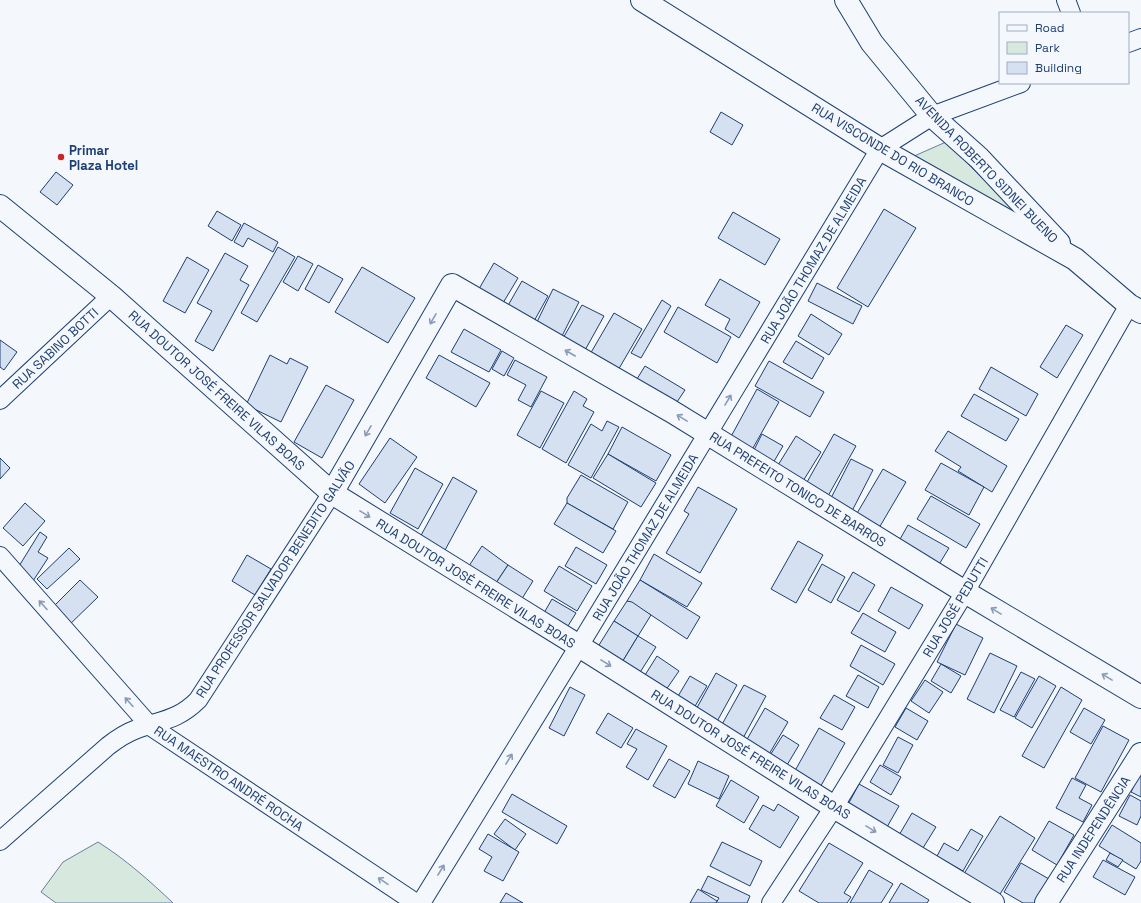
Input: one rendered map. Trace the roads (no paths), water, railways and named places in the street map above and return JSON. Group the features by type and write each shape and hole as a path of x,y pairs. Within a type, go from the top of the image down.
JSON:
{"street":[{"name":"RUA VISCONDE DO RIO BRANCO","path":"642,0 880,149 1075,259 1135,309"},
{"name":"AVENIDA ROBERTO SIDNEI BUENO","path":"846,0 872,44 932,116 979,158 1075,259"},
{"path":"1066,0 1070,12"},
{"path":"1129,43 1141,38"},
{"path":"880,149 932,116 1017,84"},
{"name":"RUA JOÃO THOMAZ DE ALMEIDA","path":"421,903 579,646 880,149"},
{"name":"RUA DOUTOR JOSÉ FREIRE VILAS BOAS","path":"0,206 111,296 332,493 579,646 834,807 993,903"},
{"name":"RUA PREFEITO TONICO DE BARROS","path":"452,285 664,407 965,592 1141,697"},
{"name":"RUA PROFESSOR SALVADOR BENEDITO GALVÃO","path":"0,842 108,746 126,734 174,718 188,710 198,700 332,493 452,285"},
{"name":"RUA SABINO BOTTI","path":"0,400 111,296"},
{"name":"RUA JOSÉ PEDUTTI","path":"771,903 834,807 1135,309"},
{"name":"RUA MAESTRO ANDRÉ ROCHA","path":"0,556 150,726 416,903"},
{"name":"RUA INDEPENDÊNCIA","path":"1046,903 1141,754"}],"place":[{"name":"Primar Plaza Hotel","path":"61,157"}]}
